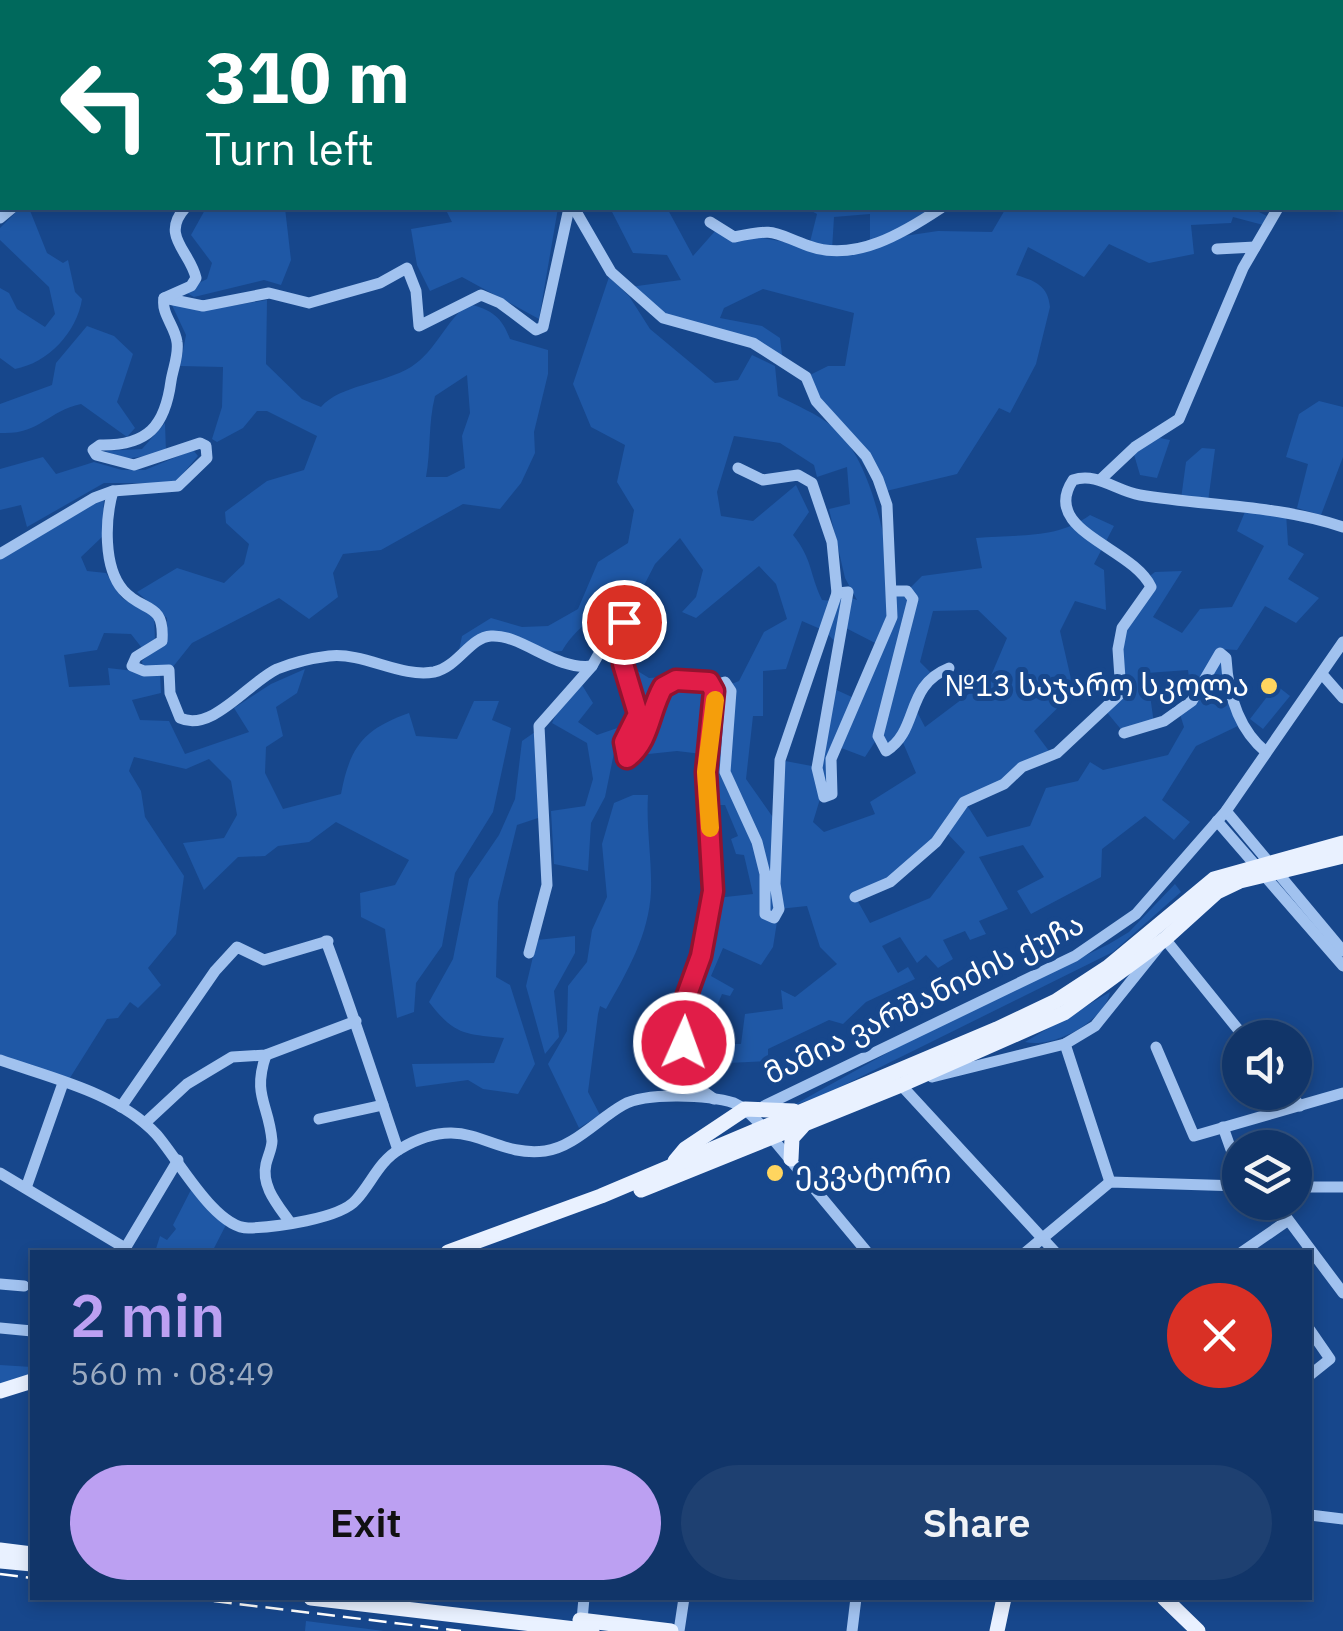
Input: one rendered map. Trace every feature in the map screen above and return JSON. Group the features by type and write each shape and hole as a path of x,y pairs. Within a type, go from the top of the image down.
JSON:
{"main road":[{"path":"672,1165 685,1150 745,1109 805,1117 901,1085 1064,1013 1165,939 1216,892 1343,843"},
{"path":"483,1250 805,1117 1056,1001 1152,933 1214,879 1266,870 1296,870 1343,856"},
{"path":"791,1159 792,1138 805,1117"},
{"path":"453,1250 768,1132"},
{"path":"0,1391 30,1382"},
{"path":"0,1401 30,1393"},
{"path":"0,1550 30,1554"},
{"path":"0,1560 30,1564"},
{"path":"330,1600 671,1631"},
{"path":"408,1600 587,1626"},
{"path":"996,1631 1004,1600"},
{"path":"1172,1600 1198,1631"}],"street":[{"path":"164,298 192,286 196,278 193,266 178,248 174,229 185,210"},
{"path":"164,298 203,306 269,293 308,303 380,283 406,268 416,291 418,326 482,295 500,303 536,330 543,327 571,210"},
{"path":"572,210 611,272 663,318 753,343 806,378 816,401 856,442 878,478 887,505 893,591 888,630 836,745 829,768 832,794 824,798 817,768 836,643 851,597 843,590 837,593"},
{"path":"710,222 734,237 773,230 832,251 893,238 938,210"},
{"path":"1100,480 1135,447 1179,418 1255,248 1277,210"},
{"path":"1217,249 1255,248"},
{"path":"0,554 113,491 178,486 207,458 206,446 200,444 134,465 96,455 93,450 100,445 127,446 168,412 178,351 162,307 164,298"},
{"path":"714,1099 700,1090 688,1069 684,1003 701,956 713,891 706,772 714,691 719,682 729,684 725,772 758,842 765,914 774,918 779,909 775,884 780,760 837,593 832,542 812,483 794,475 763,480 738,468"},
{"path":"855,897 890,882 936,842 964,802 1004,784 1022,767 1057,753 1120,693 1118,649 1122,628 1151,586 1144,573 1130,561 1075,526 1066,510 1068,488 1082,477 1140,495 1236,505 1343,527"},
{"path":"113,491 107,510 111,571 124,592 157,612 164,624 162,641 136,657 132,666 144,672 169,670 170,693 180,718 190,723 205,720 277,670 328,656 433,672 463,657 480,638 494,635 550,658 592,666"},
{"path":"893,591 907,592 913,599 878,736 886,751 900,737 923,683 950,668"},
{"path":"529,953 547,885 539,726 592,666 616,623 624,622 629,630 623,664 638,714 624,742 627,758 637,750 642,734 652,724 663,687 676,680 709,682 714,691"},
{"name":"მამია ვარშანიძის ქუჩა","path":"745,1109 771,1105 1075,956 1136,914 1221,816 1343,642"},
{"path":"1124,733 1164,721 1192,701 1220,653 1226,658 1227,685 1242,724 1250,739 1266,752"},
{"path":"1322,674 1343,698"},
{"path":"1221,816 1343,966"},
{"path":"1266,870 1296,896 1343,951"},
{"path":"1296,870 1296,896"},
{"path":"1053,1250 901,1085 1065,1044 1094,1026 1165,939 1230,1020"},
{"path":"122,1107 216,971 237,947 264,960 327,941 342,995 356,1021 398,1150"},
{"path":"144,1123 208,1070 232,1058 266,1055 356,1021"},
{"path":"1065,1044 1110,1182"},
{"path":"1156,1046 1194,1136 1285,1110"},
{"path":"266,1055 258,1078 259,1100 272,1142 264,1169 266,1185 289,1221"},
{"path":"0,1060 122,1107 144,1123 178,1160 201,1195 234,1225 249,1228 345,1212 398,1150 451,1132 468,1132 509,1147 547,1150 564,1144 626,1103 660,1096 714,1099 745,1109 865,1250"},
{"path":"26,1188 63,1083"},
{"path":"1312,1102 1343,1093"},
{"path":"318,1119 383,1105"},
{"path":"0,1173 124,1250 178,1160"},
{"path":"1028,1250 1110,1182 1222,1185"},
{"path":"1312,1186 1343,1187"},
{"path":"1248,1250 1287,1221 1310,1250"},
{"path":"1312,1253 1343,1293"},
{"path":"0,1284 24,1286"},
{"path":"0,1328 30,1330"},
{"path":"1312,1333 1330,1359 1312,1373"},
{"path":"1312,1515 1343,1518"},
{"path":"584,1600 587,1626"},
{"path":"679,1631 684,1600"},
{"path":"852,1631 856,1600"}],"shaded area":[{"path":"18,210 30,210 47,253 63,263 68,260 75,292 82,299 74,323 59,344 39,360 15,369 0,358 0,288 9,293 17,309 45,327 55,314 49,287 0,240 0,228"},
{"path":"205,210 285,210 291,260 281,285 264,280 194,297 183,291 207,279 212,263 191,235"},
{"path":"446,210 558,210 539,319 462,277 430,291 417,265 411,229 452,222"},
{"path":"611,210 668,210 693,256 716,230 809,246 817,214 810,210 938,210 897,237 938,231 992,232 1005,210 1255,210 1271,218 1267,226 1233,217 1231,223 1191,225 1194,254 1149,263 1109,244 1084,277 1028,247 1016,275 1040,285 1050,307 1036,364 1010,413 999,408 957,474 882,492 806,377 828,366 845,366 854,313 763,289 724,308 720,318 762,326 780,338 783,363 753,343 675,323 630,287 681,280 667,255 633,253","holes":["870,214 870,244 832,250 834,217"]},
{"path":"609,277 629,296 650,329 715,383 738,380 752,355 775,366 778,396 832,426 857,459 875,502 894,591 907,591 922,576 982,568 976,538 1050,532 1090,515 1114,526 1094,564 1104,570 1106,610 1075,601 1060,631 1074,692 1034,731 1052,755 965,802 987,837 1030,826 1046,788 1078,781 1090,762 1103,770 1168,755 1184,727 1179,711 1192,701 1188,670 1147,673 1154,724 1124,733 1105,710 1121,693 1122,628 1148,593 1147,578 1155,572 1182,571 1153,617 1182,633 1200,609 1232,607 1264,546 1237,531 1247,507 1286,513 1288,545 1304,554 1288,579 1319,598 1296,623 1265,606 1237,650 1219,649 1207,666 1221,656 1240,725 1196,746 1162,800 1190,822 1174,840 1145,816 1102,849 1101,877 1031,914 1017,891 1044,877 1023,845 979,857 1008,909 979,921 986,934 970,940 965,931 943,940 953,959 938,968 926,955 917,963 900,937 882,946 898,973 908,967 915,979 866,1002 843,1024 829,1020 768,1049 768,1061 728,1063 728,1071 695,1069 690,1046 691,1003 716,898 753,894 744,855 736,854 731,839 738,836 725,805 709,805 714,691 739,681 764,632 787,619 776,584 759,566 696,618 682,612 696,597 703,570 680,538 655,564 637,599 594,618 562,651 544,652 487,631 458,655 462,636 491,618 522,627 548,626 578,609 598,562 628,543 634,510 617,482 625,445 591,427 573,384","holes":["734,436 780,443 814,465 817,477 847,467 850,504 829,509 845,578 857,600 837,593 832,601 822,600 808,559 793,535 809,512 796,485 753,521 721,516 717,492","978,610 1007,638 990,678 925,727 914,706 932,674 920,662 933,611","802,621 825,631 836,643 842,626 879,645 854,698 830,687 817,767 780,760 777,823 746,779 753,716 763,716 763,671 786,669","878,737 893,746 901,738 916,773 870,802 875,814 824,832 813,822 836,746 865,757","944,830 965,852 930,898 870,923 856,898 890,882","807,906 820,947 837,964 795,997 781,990 783,1009 745,1014 741,1044 701,1044 704,1010 717,1006 722,994 730,996 734,989 711,976 723,948 761,965 773,947 779,909"]},
{"path":"267,300 266,364 302,399 321,407 350,389 411,367 468,304 489,311 510,339 548,350 548,374 534,432 535,453 521,483 500,509 463,504 381,550 343,554 333,573 338,597 309,619 279,598 192,643 172,668 143,667 142,661 167,639 167,618 137,592 177,568 224,583 244,564 249,544 226,523 225,512 267,481 304,470 317,436 267,411 257,411 243,428 217,442 212,439 222,407 223,367 180,366 186,335 171,303 200,311","holes":["467,375 470,413 462,436 465,468 447,477 426,477 435,396"]},
{"path":"87,326 114,336 133,354 117,402 135,428 127,437 81,404 34,427 0,433 0,404 52,385 56,363"},
{"path":"1319,401 1343,407 1343,457 1321,515 1297,508 1308,464 1286,457 1299,414"},
{"path":"165,423 166,453 125,459 105,451 142,449"},
{"path":"1155,437 1170,440 1157,478 1140,475 1133,451"},
{"path":"1202,448 1215,449 1208,502 1181,499 1186,462"},
{"path":"193,450 198,456 175,483 104,483 27,527 21,505 0,510 0,469 43,457 56,474 94,462 122,470 145,470"},
{"path":"104,496 102,537 81,557 87,571 106,573 122,598 154,616 155,640 142,648 131,634 104,633 97,650 64,655 69,687 110,685 108,668 160,674 161,693 132,700 140,720 169,721 185,754 249,732 234,708 271,684 305,669 297,693 276,707 283,736 266,747 265,773 283,809 341,794 349,763 362,741 394,719 409,713 416,736 457,739 474,701 499,701 492,720 511,728 493,812 455,873 442,946 416,983 414,1012 397,1018 385,929 361,917 360,893 395,885 409,860 336,822 309,842 278,846 265,856 238,857 204,890 183,843 224,838 237,815 231,781 209,759 186,769 134,757 129,771 141,791 145,817 184,876 176,934 148,968 161,985 138,1008 130,1002 118,1018 107,1019 68,1081 0,1056 0,556"},
{"path":"628,665 649,678 662,677 650,718 629,748 640,717 639,693"},
{"path":"582,685 593,703 578,722 597,735 626,725 615,748 605,797 591,823 588,871 554,864 551,811 585,806 593,779 587,743 552,723 561,704"},
{"path":"1276,685 1290,696 1263,729 1250,719"},
{"path":"677,686 700,687 707,703 702,754 677,751 639,755 661,717 666,691"},
{"path":"535,732 538,818 517,825 498,902 496,977 510,985 535,1064 518,1094 483,1089 468,1080 416,1087 412,1064 494,1063 504,1038 462,1031 446,1021 429,1002 453,959 469,879 499,835 515,799 522,741"},
{"path":"633,795 648,795 649,907 629,967 606,1009 600,1006 588,1092 600,1115 579,1128 548,1064 567,1031 568,986 587,962 592,930 607,897 602,844 614,803"},
{"path":"1175,884 1181,892 1113,952 826,1094 792,1106 905,1043 1109,944 1129,932"},
{"path":"575,936 575,953 554,991 559,1037 545,1054 526,986 537,940"},
{"path":"1110,992 1099,1013 1076,1030 1049,1041 1025,1042"},
{"path":"194,1184 228,1221 213,1250 156,1250 160,1236 167,1240 176,1229 173,1225"},
{"path":"0,1365 30,1367 30,1382 0,1391"},
{"path":"306,1621 384,1631 305,1631"}],"railway":[{"path":"0,1574 30,1578"},
{"path":"205,1600 461,1631"}],"slow traffic":[{"path":"710,828 706,772 715,700"}],"place":[{"name":"№13 საჯარო სკოლა","path":"1269,686"},
{"name":"ეკვატორი","path":"775,1173"}],"route":[{"path":"624,622 629,630 623,664 637,698 638,714 624,742 627,758 637,750 642,734 652,724 663,687 676,680 709,682 714,691 706,772 713,891 701,956 688,982 684,1043"}]}
